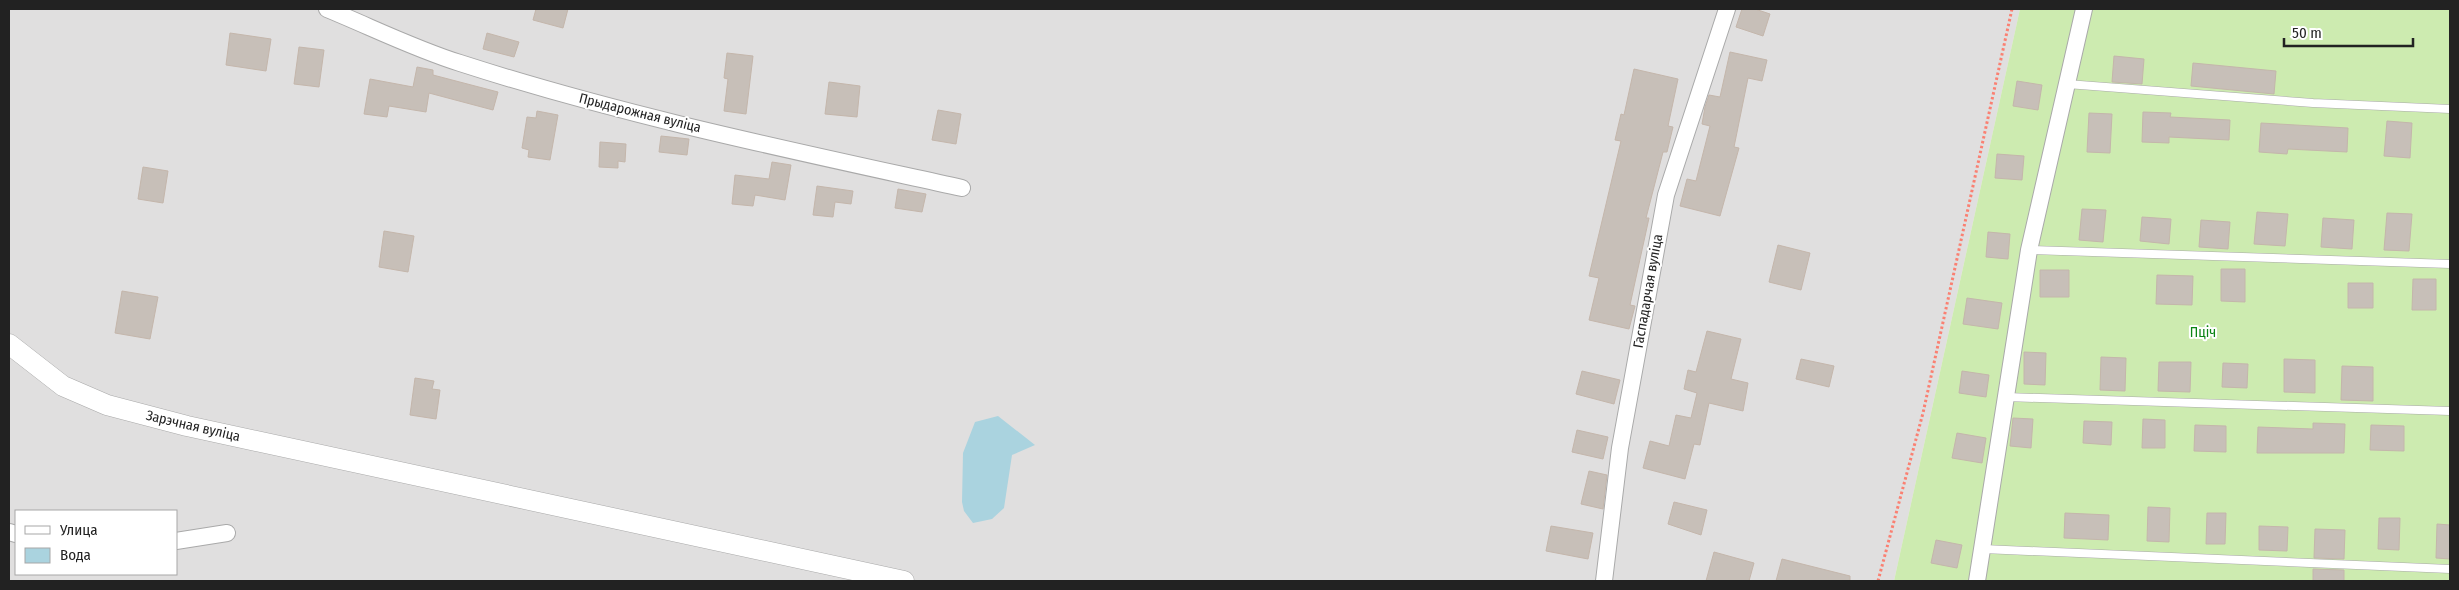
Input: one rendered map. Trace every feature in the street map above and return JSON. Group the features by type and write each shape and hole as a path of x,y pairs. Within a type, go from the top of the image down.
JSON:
{"street":[{"name":"Прыдарожная вуліца","path":"327,9 458,63 581,98 755,142 962,188"},
{"name":"Гаспадарчая вуліца","path":"1604,581 1620,448 1666,195 1727,9"},
{"path":"1978,581 2029,250 2084,9"},
{"name":"Зарэчная вуліца","path":"9,344 63,386 107,406 187,426 904,581"},
{"path":"178,541 227,533"}],"lane":[{"path":"2067,84 2313,103 2450,109"},
{"path":"2029,250 2450,264"},
{"path":"2006,397 2450,411"},
{"path":"1983,549 2450,569"}],"path":[{"path":"1878,581 1923,413 2012,9"}],"shaded area":[{"path":"9,9 2020,9 1894,581 9,581"}],"green space":[{"name":"Пціч","path":"2020,9 2450,9 2450,581 1894,581"}],"water":[{"path":"998,416 1035,445 1012,455 1004,508 992,519 973,523 964,511 962,502 963,453 975,422"}],"building":[{"path":"536,9 568,9 563,28 533,20"},
{"path":"1742,9 1755,9 1770,14 1763,36 1736,27"},
{"path":"230,33 271,39 266,71 226,65"},
{"path":"487,33 519,42 514,57 483,49"},
{"path":"299,47 324,50 319,87 294,84"},
{"path":"1730,52 1767,60 1762,81 1748,78 1734,147 1739,148 1720,216 1680,206 1687,179 1696,181 1710,126 1702,124 1705,107 1709,95 1720,97"},
{"path":"727,53 753,56 746,114 724,111 728,79 724,78"},
{"path":"2114,56 2144,59 2142,84 2112,82"},
{"path":"2193,63 2276,71 2274,94 2191,86"},
{"path":"417,67 433,70 433,75 498,92 493,110 429,93 426,112 389,106 387,117 364,114 370,79 413,87"},
{"path":"1634,69 1678,79 1668,126 1673,127 1667,152 1663,152 1646,218 1649,218 1630,305 1635,306 1629,329 1589,320 1599,278 1589,276 1621,141 1615,140 1621,114 1624,115"},
{"path":"2017,81 2042,85 2038,110 2013,106"},
{"path":"829,82 860,86 857,117 825,114"},
{"path":"938,110 961,114 956,144 932,140"},
{"path":"537,111 558,115 550,160 528,157 529,150 522,148 527,117 536,118"},
{"path":"2143,112 2171,113 2170,117 2230,120 2229,140 2169,137 2169,143 2142,142"},
{"path":"2089,113 2112,114 2110,153 2087,152"},
{"path":"2387,121 2412,123 2410,158 2384,156"},
{"path":"2261,123 2348,128 2347,152 2288,149 2287,154 2259,152"},
{"path":"661,136 689,139 687,155 659,152"},
{"path":"600,142 626,144 625,162 618,161 618,168 599,167"},
{"path":"1997,154 2024,156 2022,180 1995,178"},
{"path":"772,162 791,165 785,200 755,195 753,206 732,204 735,175 769,179"},
{"path":"143,167 168,171 163,203 138,199"},
{"path":"817,186 853,191 851,204 835,202 833,217 813,215"},
{"path":"898,189 926,194 922,212 895,208"},
{"path":"2082,209 2106,210 2103,242 2079,240"},
{"path":"2257,212 2288,214 2285,246 2254,244"},
{"path":"2387,213 2412,214 2409,251 2384,250"},
{"path":"2142,217 2171,219 2169,244 2140,241"},
{"path":"2323,218 2354,220 2352,249 2321,247"},
{"path":"2201,220 2230,222 2228,249 2199,247"},
{"path":"384,231 414,236 408,272 379,267"},
{"path":"1988,232 2010,234 2008,259 1986,257"},
{"path":"1778,245 1810,253 1801,290 1769,282"},
{"path":"2221,269 2245,269 2245,302 2221,301"},
{"path":"2040,270 2069,270 2069,297 2040,297"},
{"path":"2157,275 2193,276 2192,305 2156,304"},
{"path":"2413,279 2436,279 2436,310 2412,310"},
{"path":"2348,283 2373,283 2373,308 2348,308"},
{"path":"122,291 158,297 150,339 115,333"},
{"path":"1967,298 2002,303 1998,329 1963,324"},
{"path":"1707,331 1741,339 1731,379 1748,383 1743,411 1709,403 1700,445 1694,444 1685,479 1643,468 1650,441 1669,446 1676,415 1691,418 1697,393 1684,389 1688,370 1696,372"},
{"path":"2024,352 2046,353 2045,385 2024,384"},
{"path":"2101,357 2126,358 2125,391 2100,390"},
{"path":"1801,359 1834,366 1829,387 1796,379"},
{"path":"2284,359 2315,360 2315,393 2284,392"},
{"path":"2159,362 2191,362 2190,392 2158,391"},
{"path":"2223,363 2248,364 2247,388 2222,387"},
{"path":"2342,366 2373,367 2373,401 2341,400"},
{"path":"1582,371 1620,380 1614,404 1576,394"},
{"path":"1962,371 1989,375 1986,397 1959,393"},
{"path":"415,378 434,381 432,389 440,390 436,419 410,415"},
{"path":"2013,418 2033,419 2031,448 2010,446"},
{"path":"2143,419 2165,420 2165,448 2142,448"},
{"path":"2084,421 2112,422 2111,445 2083,443"},
{"path":"2313,423 2345,424 2344,453 2257,453 2258,427 2313,429"},
{"path":"2195,425 2226,426 2226,452 2194,451"},
{"path":"2371,425 2404,426 2404,451 2370,450"},
{"path":"1577,430 1608,437 1603,459 1572,452"},
{"path":"1957,433 1986,438 1982,463 1952,458"},
{"path":"1589,471 1607,475 1603,509 1581,504"},
{"path":"1674,502 1707,510 1701,535 1668,524"},
{"path":"2148,507 2170,508 2169,542 2147,541"},
{"path":"2065,513 2109,515 2108,540 2064,538"},
{"path":"2207,513 2226,513 2225,544 2206,544"},
{"path":"2379,518 2400,518 2399,550 2378,549"},
{"path":"2437,524 2450,525 2450,559 2436,558"},
{"path":"1551,526 1593,533 1588,559 1546,551"},
{"path":"2259,526 2288,527 2287,551 2259,550"},
{"path":"2315,529 2345,530 2344,559 2314,558"},
{"path":"1936,540 1962,545 1957,568 1931,563"},
{"path":"1714,552 1754,563 1749,581 1706,581"},
{"path":"1782,559 1850,576 1850,581 1776,581"},
{"path":"2313,569 2344,570 2344,581 2313,581"}]}
